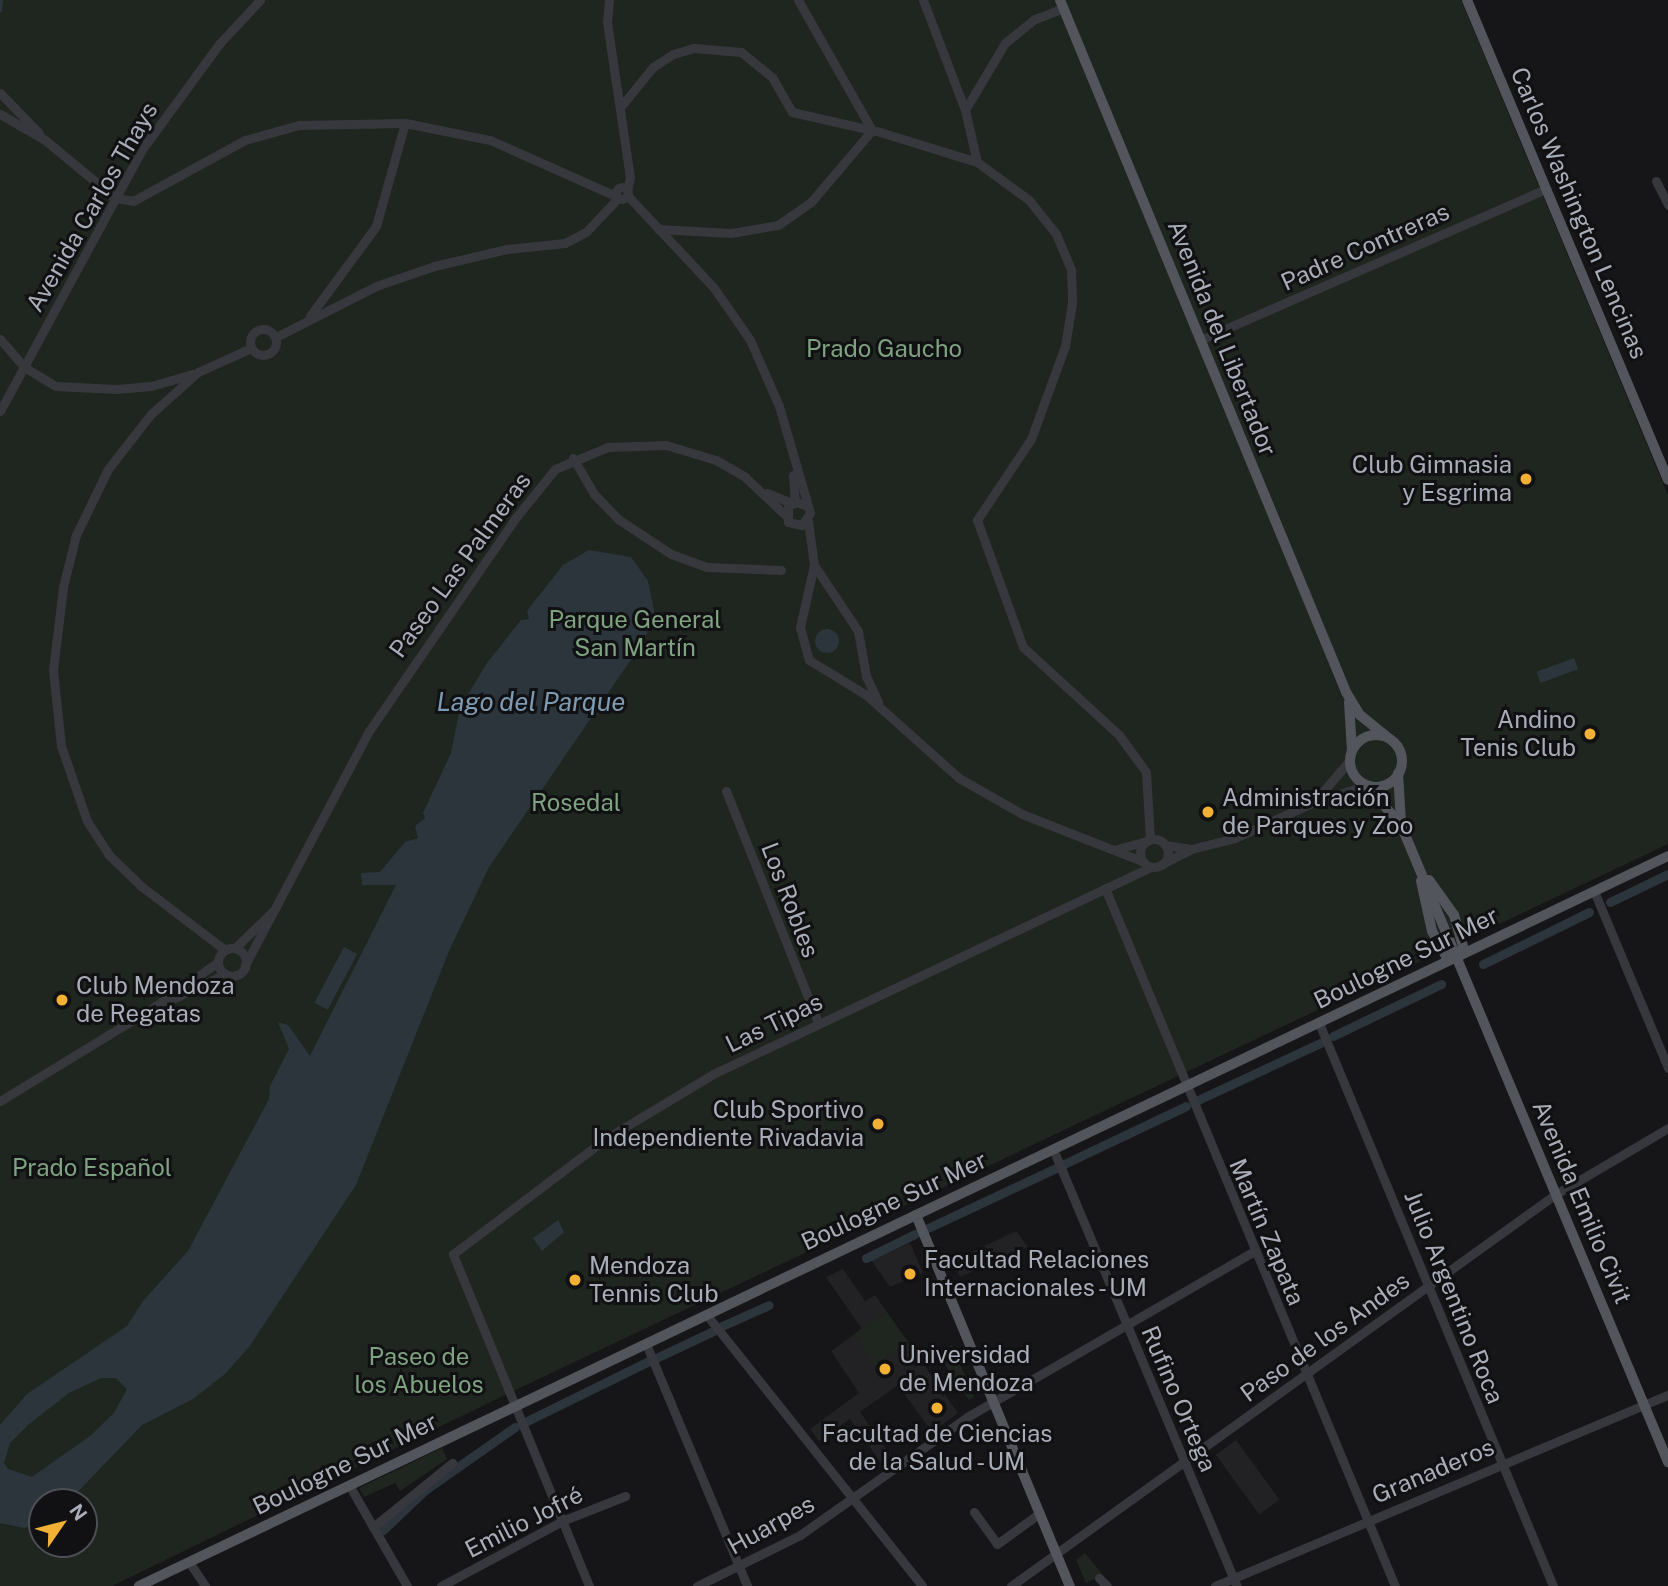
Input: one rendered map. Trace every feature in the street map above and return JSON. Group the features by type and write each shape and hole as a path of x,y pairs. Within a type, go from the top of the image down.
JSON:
{"main road":[{"name":"Carlos Washington Lencinas","path":"1466,0 1668,480"},
{"name":"Avenida del Libertador","path":"1062,4 1346,692 1360,715 1388,738"},
{"name":"Avenida del Libertador","path":"1346,692 1351,756"},
{"path":"1401,825 1398,773 1403,754 1388,738 1369,737 1351,756 1353,778 1366,786 1401,825 1457,957"},
{"path":"1366,786 1385,783 1398,773"},
{"name":"Boulogne Sur Mer","path":"139,1586 1668,856"},
{"name":"Avenida Emilio Civit","path":"1457,957 1668,1462"},
{"path":"916,1215 1070,1586"}],"street":[{"name":"Avenida Carlos Thays","path":"0,411 115,198 180,94 260,0"},
{"path":"276,337 376,286 434,266 506,249 565,243 586,232 623,195 630,177 622,105 607,22 608,0"},
{"path":"798,0 872,130"},
{"path":"923,0 965,110 977,162"},
{"path":"965,110 1005,43 1035,19 1062,4"},
{"path":"622,105 653,67 673,54 719,48 758,62 792,112 872,130 977,162 1029,200 1056,234 1070,270 1072,303 1051,394 1031,439 977,520 1023,647 1119,735 1146,772 1148,840 1140,848 1145,866"},
{"path":"0,93 45,140 115,198 133,201 245,140 299,125 405,123 490,140 601,191 623,195 714,288 750,340 779,406 807,506 809,545 814,565 835,601 858,631 866,676 880,707"},
{"path":"0,114 45,140"},
{"path":"306,320 332,291 376,226 405,123"},
{"path":"658,229 731,233 778,225 811,202 872,130"},
{"path":"1656,181 1668,205"},
{"name":"Padre Contreras","path":"1200,340 1546,188"},
{"path":"260,329 276,337 275,349 269,355 257,354 251,348 250,339 260,329"},
{"path":"0,339 24,367 56,386 116,389 151,386 198,372 251,348"},
{"path":"198,372 151,414 103,478 76,535 63,587 53,670 61,746 87,821 110,855 141,886 230,949 242,953 245,965"},
{"name":"Paseo Las Palmeras","path":"273,911 290,884 369,731 536,489 573,458 608,447 666,444 716,460 764,492"},
{"path":"573,458 594,494 618,519 671,554 706,567 782,570"},
{"path":"785,515 793,503 793,463"},
{"path":"764,492 807,506"},
{"path":"764,492 809,545"},
{"path":"795,526 808,521"},
{"path":"814,565 800,639 808,660 840,678 880,707 959,778 1022,814 1118,849 1145,866 1163,864 1191,849 1273,823 1314,802 1366,786"},
{"path":"1314,802 1351,756"},
{"name":"Los Robles","path":"726,791 818,1022"},
{"path":"1118,849 1148,840 1191,849"},
{"path":"1163,864 1167,857 1165,845"},
{"name":"Las Tipas","path":"515,1406 453,1254 605,1139 713,1074 1104,889 1145,866"},
{"name":"Martín Zapata","path":"1104,889 1395,1586"},
{"path":"1594,891 1668,1068"},
{"path":"0,1101 154,1007 218,962 273,911"},
{"path":"154,1007 225,974 237,974 245,965 273,911"},
{"path":"218,962 225,974"},
{"name":"Julio Argentino Roca","path":"1319,1023 1553,1586"},
{"name":"Paso de los Andes","path":"1011,1586 1556,1194 1668,1128"},
{"name":"Rufino Ortega","path":"1053,1149 1235,1582"},
{"name":"Huarpes","path":"697,1586 800,1535 967,1417 1254,1251"},
{"path":"706,1314 922,1586"},
{"path":"646,1344 747,1586"},
{"name":"Granaderos","path":"1214,1586 1235,1582 1367,1520 1668,1395"},
{"path":"515,1406 589,1586"},
{"path":"373,1527 452,1463"},
{"path":"349,1485 407,1586"},
{"name":"Emilio Jofré","path":"441,1586 562,1521 625,1496"},
{"path":"974,1512 997,1544 1040,1513"},
{"path":"189,1562 205,1586"},
{"path":"1099,1578 1107,1586"}],"shaded area":[{"path":"1016,1231 1028,1247 960,1277 953,1261"},
{"path":"910,1243 923,1273 890,1287 871,1260"},
{"name":"Universidad de Mendoza","path":"843,1269 865,1301 875,1295 958,1413 932,1432 898,1385 860,1412 893,1459 883,1466 850,1419 819,1441 810,1429 859,1393 831,1351 862,1329 826,1277"},
{"path":"1236,1440 1279,1500 1259,1515 1216,1455"}],"green space":[{"name":"Parque General San Martín","path":"0,0 1461,0 1668,495 1668,844 507,1394 112,1586 0,1586"},
{"path":"887,1313 908,1342 875,1366 854,1335 875,1315 878,1319"},
{"path":"952,1345 974,1397 969,1400 936,1352"},
{"path":"442,1448 447,1459 400,1491 395,1483 364,1497 359,1488"},
{"path":"1085,1553 1103,1575 1086,1583 1076,1560"}],"water":[{"name":"Lago del Parque","path":"589,550 631,557 648,581 655,615 643,642 489,867 449,951 356,1185 249,1347 225,1374 193,1399 142,1425 81,1488 28,1488 28,1527 0,1523 0,1425 27,1394 127,1326 143,1301 188,1251 269,1099 270,1086 289,1049 278,1022 288,1025 310,1056 396,885 362,885 361,873 380,872 405,842 418,838 415,826 425,818 423,813 451,753 460,708 487,663 521,620 529,619 527,611 563,565","holes":["101,1378 116,1378 127,1389 114,1413 90,1436 32,1477 8,1469 4,1463 10,1443 69,1393"]},
{"path":"827,629 838,636 839,641 832,652 827,653 816,646 815,641 822,630"},
{"path":"1574,658 1578,669 1541,683 1536,672"},
{"path":"344,947 357,954 328,1010 314,1003"},
{"path":"558,1220 564,1232 542,1251 533,1238"}],"waterway":[{"path":"0,11 1,0"},
{"path":"1610,902 1668,874"},
{"path":"1483,964 1589,912"},
{"path":"1333,1036 1441,984"},
{"path":"1198,1100 1320,1043"},
{"path":"1064,1164 1186,1106"},
{"path":"928,1228 1056,1168"},
{"path":"866,1258 915,1234"},
{"path":"722,1326 769,1305"},
{"path":"656,1358 713,1331"},
{"path":"527,1421 647,1362"},
{"path":"383,1530 425,1490 515,1427"}],"place":[{"name":"Club Gimnasia y Esgrima","path":"1526,479"},
{"name":"Andino Tenis Club","path":"1590,734"},
{"name":"Administración de Parques y Zoo","path":"1208,812"},
{"name":"Club Mendoza de Regatas","path":"62,1000"},
{"name":"Club Sportivo Independiente Rivadavia","path":"878,1124"},
{"name":"Facultad Relaciones Internacionales - UM","path":"910,1274"},
{"name":"Mendoza Tennis Club","path":"575,1280"},
{"name":"Universidad de Mendoza","path":"885,1369"},
{"name":"Facultad de Ciencias de la Salud - UM","path":"937,1408"}],"park label":[{"name":"Prado Gaucho","path":"884,349"},
{"name":"Rosedal","path":"576,803"},
{"name":"Prado Español","path":"92,1168"},
{"name":"Paseo de los Abuelos","path":"419,1371"}]}
